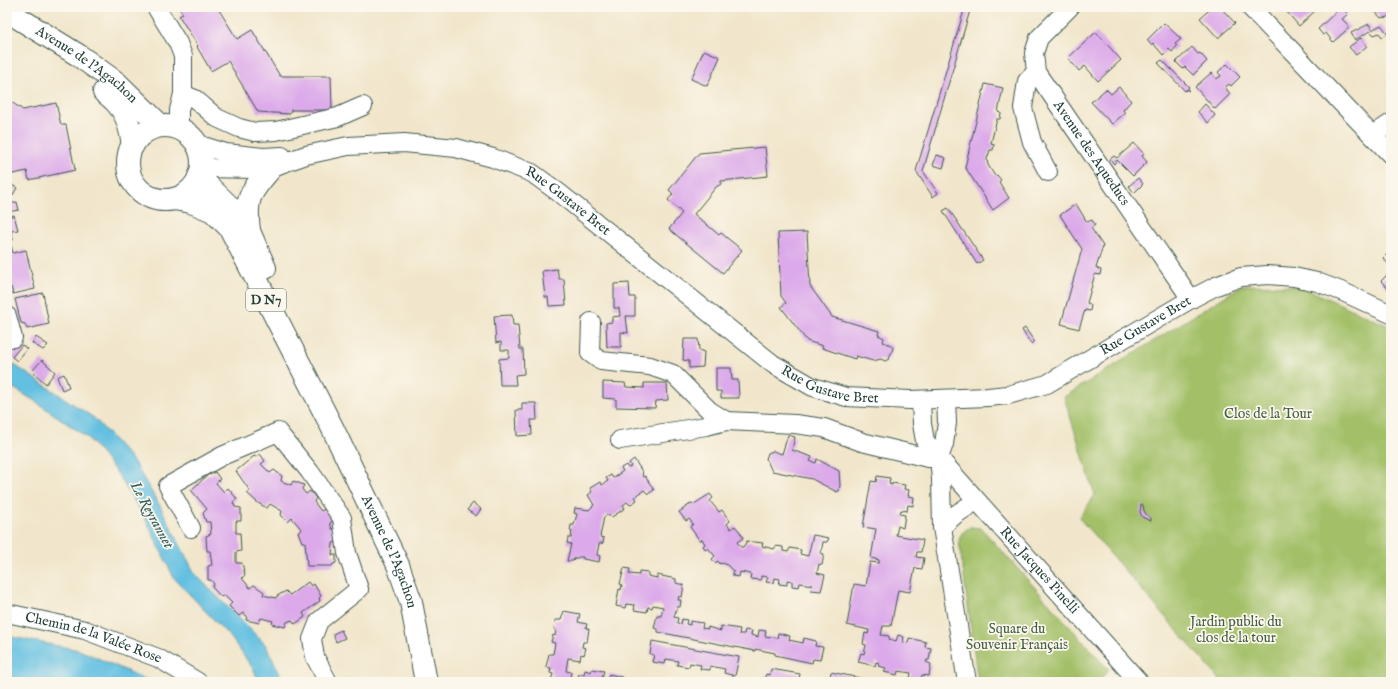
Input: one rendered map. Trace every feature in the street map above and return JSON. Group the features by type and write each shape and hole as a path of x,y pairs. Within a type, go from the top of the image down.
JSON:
{"main road":[{"name":"Avenue de l'Agachon","path":"7,11 78,55 117,83 170,127"},
{"name":"Avenue de l'Agachon","path":"7,27 73,69 109,96 124,113 129,124 133,145"},
{"path":"170,127 189,135 197,144 201,155 201,172 194,187 185,194 174,199 155,199 145,194 131,177 128,166 129,155 133,145 140,135 150,129 170,127"},
{"path":"249,231 247,214 251,192 272,167"},
{"name":"Avenue de l'Agachon","path":"201,172 221,200 235,212 249,231 290,323 332,427"},
{"name":"Avenue de l'Agachon","path":"174,199 191,202 213,211 230,228 332,427 398,565 411,602 426,682"}],"street":[{"path":"156,7 178,43 183,56 183,94 179,110 170,127"},
{"name":"Avenue des Aqueducs","path":"1070,7 1039,38 1034,52 1036,72 1191,299"},
{"path":"1250,7 1391,155"},
{"path":"1036,72 1026,81 1023,108 1032,142 1048,172"},
{"path":"183,94 195,99 217,118 240,128 255,132 276,131 338,117 363,106"},
{"path":"1373,135 1391,123"},
{"name":"Rue Gustave Bret","path":"201,172 272,167 306,155 348,146 404,143 456,148 493,158 532,173 558,192 766,359 813,387 846,397 921,400 988,398 1008,395 1050,383 1191,299 1216,286 1241,277 1268,275 1288,276 1317,282 1341,291 1391,314"},
{"name":"Rue Gustave Bret","path":"197,144 226,153 263,157 306,155"},
{"path":"7,316 14,338"},
{"path":"591,322 590,353 602,361 650,366 673,374 710,411 726,421"},
{"path":"946,399 947,423 944,444 939,458 942,527 967,682"},
{"name":"Rue Jacques Pinelli","path":"921,400 922,424 925,441 976,501 1139,682"},
{"path":"620,440 706,426 726,421 795,424 824,428 862,442 928,458 939,458"},
{"path":"191,528 168,486 222,456 278,432 310,472 342,518 347,553 359,589 319,621 312,639 315,658 328,682"},
{"path":"942,527 955,515 976,501"},
{"name":"Chemin de la Valée Rose","path":"7,613 85,630 158,658 198,682"}],"green space":[{"name":"Clos de la Tour","path":"1243,285 1300,286 1391,327 1391,682 1222,682 1079,518 1095,495 1064,397"},
{"name":"Square du Souvenir Français","path":"970,527 981,528 1109,670 1097,682 978,682 959,540 962,533"}],"water":[{"name":"Le Reyrannet","path":"7,360 94,418 133,461 160,506 195,574 265,644 284,682 259,682 254,670 232,639 174,578 147,522 117,473 88,438 35,401 7,384"},
{"path":"7,636 79,650 152,682 7,682"}],"building":[{"path":"179,7 220,7 221,9 219,10 237,39 252,30 280,76 331,76 332,110 291,110 290,114 258,112 228,61 211,71 197,47 198,46 179,16 183,14"},
{"path":"965,7 971,7 923,171 938,193 933,197 916,171"},
{"path":"1213,7 1220,7 1235,23 1218,38 1200,18"},
{"path":"1291,7 1319,7 1299,26 1286,11"},
{"path":"1341,7 1348,14 1342,19 1350,27 1333,42 1326,33 1323,35 1318,29"},
{"path":"1371,7 1391,7 1391,15 1381,18"},
{"path":"1164,23 1181,39 1175,44 1177,46 1172,52 1169,49 1163,55 1153,43 1151,45 1147,40"},
{"path":"1369,24 1372,30 1381,25 1388,34 1382,37 1379,33 1374,35 1370,31 1355,40 1351,33"},
{"path":"1096,32 1121,60 1098,81 1085,66 1079,71 1068,58"},
{"path":"1361,38 1367,46 1356,55 1349,47"},
{"path":"1192,47 1207,61 1193,75 1185,67 1183,69 1176,62"},
{"path":"704,50 720,57 707,86 691,79"},
{"path":"1162,60 1189,87 1188,91 1187,89 1185,91 1158,63"},
{"path":"1227,64 1240,77 1231,86 1229,84 1225,87 1230,94 1215,109 1195,87 1211,73 1216,79 1221,76 1218,72"},
{"path":"985,84 1003,88 998,112 1001,113 1000,119 997,119 991,143 994,144 993,150 990,150 987,159 988,165 995,176 997,175 1001,180 999,182 1009,198 993,210 965,167"},
{"path":"1119,87 1131,101 1123,110 1125,113 1112,124 1091,102 1106,89 1111,94"},
{"path":"7,99 23,110 56,103 61,125 66,125 75,170 29,180 27,171 13,174 7,170"},
{"path":"1205,104 1215,115 1208,123 1198,112"},
{"path":"1134,143 1144,154 1142,156 1147,162 1133,176 1117,160 1114,164 1110,159 1114,156 1117,158"},
{"path":"765,147 768,176 721,181 721,184 716,187 694,214 719,235 721,233 742,250 723,273 669,229 682,213 668,200 673,194 669,190 699,153"},
{"path":"937,155 946,158 943,168 933,165"},
{"path":"1138,178 1143,184 1134,193 1129,186"},
{"path":"7,182 17,188 9,201 7,200"},
{"path":"17,202 19,210 7,212 7,205"},
{"path":"1076,204 1087,222 1092,220 1095,225 1091,228 1103,246 1096,268 1101,270 1100,275 1095,274 1087,303 1091,305 1090,311 1085,310 1079,329 1061,324 1082,249 1060,215"},
{"path":"948,208 983,260 977,264 943,211"},
{"path":"14,215 18,230 11,231 13,240 10,241 13,253 26,250 35,289 13,294 11,287 7,288 7,218"},
{"path":"807,232 810,286 832,317 879,331 878,335 884,338 883,342 891,345 893,348 889,359 885,361 881,359 873,361 856,356 855,359 822,348 823,346 807,341 781,307 786,303 781,296 778,233"},
{"path":"1391,250 1391,267 1383,258"},
{"path":"557,269 559,279 564,279 566,305 549,306 548,297 545,297 542,271"},
{"path":"1389,273 1391,275 1390,291 1381,281"},
{"path":"629,283 630,297 635,297 635,316 626,316 628,333 621,332 621,347 607,347 606,323 612,322 612,317 620,316 619,308 614,308 614,284"},
{"path":"43,293 49,324 27,329 25,324 21,323 15,299"},
{"path":"512,315 513,325 518,325 520,349 523,349 524,374 515,375 516,385 500,385 499,359 509,358 509,350 501,350 501,342 496,343 494,316"},
{"path":"1025,328 1034,341 1031,344 1022,330"},
{"path":"36,337 48,345 43,350 32,343"},
{"path":"684,339 698,339 699,350 704,352 703,367 689,368 689,361 683,360"},
{"path":"22,345 27,349 17,361 12,357"},
{"path":"42,360 55,372 46,384 32,371"},
{"path":"716,368 731,368 732,380 738,380 739,398 721,398 721,391 716,391"},
{"path":"64,374 69,387 62,390 57,377"},
{"path":"603,382 625,383 626,387 644,388 644,383 667,383 668,400 656,401 655,408 616,407 616,399 603,398"},
{"path":"522,403 536,403 537,420 531,420 532,435 517,436 516,410 522,410"},
{"path":"788,435 795,437 792,450 812,457 810,461 816,463 817,459 839,471 839,491 837,492 812,479 772,471 766,459 768,453 773,451 782,454"},
{"path":"260,454 265,461 261,464 270,473 274,470 282,476 281,481 291,485 293,481 304,485 302,489 306,494 310,491 316,498 314,502 321,511 325,509 334,520 330,523 332,529 336,529 337,542 333,543 332,555 336,555 336,563 332,566 307,566 305,542 302,542 298,532 302,530 292,518 288,522 281,515 282,511 270,504 267,508 258,503 247,493 250,491 236,471 254,456 256,457"},
{"path":"634,459 643,473 643,477 645,476 654,490 648,494 644,490 635,497 637,500 630,505 627,502 623,505 625,508 612,517 607,515 604,517 600,537 604,538 603,543 599,544 597,555 600,556 599,562 583,559 583,557 574,558 573,561 567,561 571,544 567,543 568,538 571,538 571,525 574,525 577,514 574,513 575,508 589,510 594,505 588,495 592,492 590,488 600,482 602,485 608,481 606,478 611,475 613,478 623,471 621,468 626,465 628,468 631,466 629,463"},
{"path":"215,472 220,479 216,483 224,492 228,488 237,499 233,502 235,507 241,508 241,521 236,521 236,533 240,533 241,551 236,552 236,563 242,563 245,575 242,578 250,588 254,585 264,592 263,595 276,598 286,591 290,595 308,582 311,586 314,584 321,596 319,598 320,601 303,613 305,617 295,624 292,620 287,622 285,627 272,624 273,621 261,618 259,623 246,620 247,616 243,613 239,616 229,606 232,603 224,595 221,597 212,587 214,584 211,580 208,580 208,566 212,565 210,551 207,551 206,536 211,534 210,522 206,522 203,513 207,509 191,490 209,474 210,475"},
{"path":"877,476 890,478 889,484 892,485 892,483 905,485 904,489 909,490 908,496 914,497 913,506 908,505 907,511 901,510 900,514 905,515 903,528 898,526 896,535 923,540 921,552 917,552 916,557 924,558 922,569 915,568 910,592 898,590 891,626 883,626 881,635 889,636 889,639 896,641 898,635 904,637 903,642 908,643 909,638 926,642 925,647 931,648 929,660 926,662 931,664 929,676 922,675 921,680 910,678 911,673 898,671 897,675 884,672 886,668 878,666 879,663 876,662 875,666 858,662 861,653 864,654 866,645 863,644 865,633 868,634 869,630 847,625 854,584 866,586 870,562 879,563 879,560 871,558 876,529 863,527 871,481 876,482"},
{"path":"710,494 713,498 710,501 719,512 722,510 730,521 727,524 731,529 735,526 740,532 743,538 737,542 741,547 743,547 747,541 763,543 762,546 774,549 776,546 783,547 783,551 788,552 790,548 801,550 800,554 808,556 813,535 829,538 827,542 823,542 821,553 824,554 822,565 819,564 817,573 825,575 821,591 811,590 812,585 800,583 799,587 792,586 792,581 787,580 787,585 779,584 780,579 775,578 774,583 766,582 768,577 761,576 761,580 750,579 751,574 740,572 739,577 733,576 733,571 727,565 723,563 720,564 718,561 715,563 712,559 715,556 708,548 706,550 703,546 705,544 702,539 700,541 690,527 693,524 689,519 686,521 679,512 692,503 694,504"},
{"path":"473,503 481,509 476,516 467,510"},
{"path":"1141,504 1143,505 1146,514 1151,518 1151,521 1142,517 1140,512"},
{"path":"624,568 630,569 629,574 639,575 639,571 648,572 648,576 657,578 657,575 676,579 676,583 684,585 682,597 679,596 678,600 681,600 680,607 677,607 674,617 678,618 677,623 681,624 682,619 687,620 686,624 690,625 690,621 703,623 702,628 708,629 708,627 721,631 721,626 740,629 739,634 744,634 745,630 752,631 751,635 758,637 759,630 766,631 765,636 777,638 778,633 790,636 789,640 803,643 804,638 816,641 815,646 823,647 820,660 813,659 812,663 775,655 775,653 755,649 755,651 658,632 658,629 654,628 657,616 661,616 663,607 653,605 652,608 648,607 647,612 634,610 635,605 626,604 625,608 616,606 619,589 621,590 622,585 620,584"},
{"path":"564,611 580,614 578,622 587,624 586,628 589,629 587,642 583,642 582,647 586,648 584,655 581,654 580,660 568,658 566,671 571,672 570,678 577,680 579,674 584,674 585,670 591,672 592,669 604,671 602,678 608,679 609,674 622,677 621,680 626,682 548,682 548,680 551,680 553,674 550,673 551,668 546,667 549,654 553,654 555,643 551,642 553,635 555,636 555,620 561,620"},
{"path":"341,630 345,638 336,642 333,634"},
{"path":"652,641 739,657 735,676 724,673 725,669 710,666 710,670 700,669 701,665 690,663 689,667 677,665 678,661 666,659 665,664 652,662 654,655 650,654"},
{"path":"771,669 800,674 799,679 804,682 764,682 766,674 770,675"},
{"path":"831,672 874,681 874,682 829,682"}],"park label":[{"name":"Jardin public du clos de la tour","path":"1236,630"}]}
